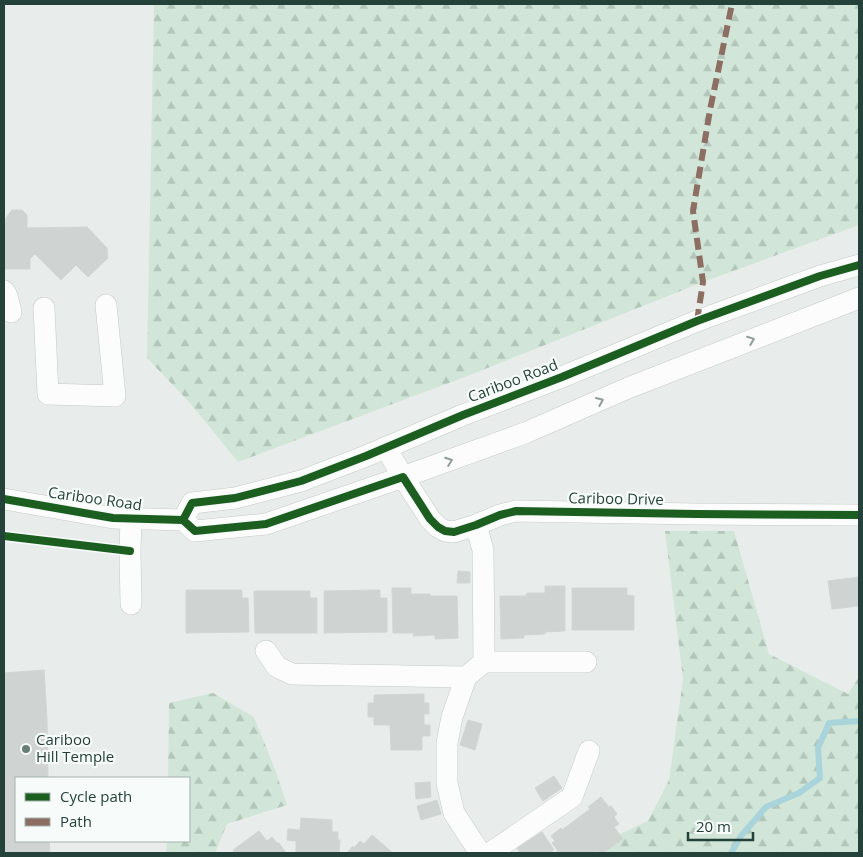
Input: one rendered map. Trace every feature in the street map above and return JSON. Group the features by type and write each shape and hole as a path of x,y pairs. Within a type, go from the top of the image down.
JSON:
{"street":[{"name":"Cariboo Road","path":"183,520 192,503 234,498 301,481 697,321 820,276 859,264"},
{"path":"4,291 11,312"},
{"name":"Cariboo Road","path":"4,499 113,518 183,520 196,531 266,524 526,433 628,388 859,298"},
{"path":"44,308 48,394 115,396 106,305"},
{"name":"Cariboo Drive","path":"386,448 430,518 438,527 445,531 454,532 500,514 516,511 859,515"},
{"path":"130,519 131,604"},
{"path":"476,524 483,550 484,662"},
{"path":"266,651 277,666 292,674 466,677"},
{"path":"480,853 454,813 447,783 447,743 452,717 466,677 484,662 586,662"},
{"path":"490,853 572,797 589,751"}],"green space":[{"path":"154,4 859,4 859,225 703,282 470,375 238,462 190,403 147,358"},
{"path":"665,531 734,531 769,654 848,694 859,677 859,853 579,853 648,821 669,780 683,679"},
{"path":"213,693 254,717 287,805 227,824 215,853 166,853 167,842 190,842 190,777 168,777 169,703"}],"building":[{"path":"12,210 22,210 27,215 27,228 87,227 107,248 108,258 88,277 76,265 61,280 35,254 30,259 30,269 4,269 4,228 6,218"},
{"path":"458,571 470,572 470,583 457,583"},
{"path":"859,577 859,606 832,609 828,581"},
{"path":"545,586 565,586 565,631 524,635 524,638 501,639 500,596 526,596 527,593 545,593"},
{"path":"392,588 411,588 411,594 457,596 458,638 435,639 435,635 413,636 414,633 393,633"},
{"path":"572,588 627,588 627,595 634,596 634,630 572,630"},
{"path":"186,590 242,590 242,598 248,598 249,632 186,633"},
{"path":"380,590 380,598 387,598 387,632 324,633 324,591"},
{"path":"254,591 310,591 310,598 317,598 317,633 255,633"},
{"name":"Cariboo Hill Temple","path":"44,670 48,777 15,777 15,842 49,842 50,853 4,853 4,673"},
{"path":"424,694 424,703 429,703 429,714 424,714 424,725 430,725 430,736 422,736 422,750 391,750 390,725 374,725 374,717 368,717 368,703 374,703 374,695"},
{"path":"468,720 482,724 475,750 460,745"},
{"path":"554,776 562,788 543,801 535,788"},
{"path":"430,782 431,797 416,799 415,783"},
{"path":"601,797 617,814 614,817 619,824 614,827 623,839 603,853 599,853 597,850 593,853 555,853 558,851 552,843 555,841 551,836 590,809 588,807"},
{"path":"437,800 441,814 421,820 417,806"},
{"path":"301,818 332,820 332,832 338,832 338,840 340,840 339,853 296,853 296,841 287,840 288,829 300,830"},
{"path":"259,831 267,841 272,837 286,853 235,853 233,850"},
{"path":"542,832 554,850 549,853 520,853 517,848"},
{"path":"372,835 393,853 347,853 360,841 364,844"}],"waterway":[{"path":"731,853 741,836 766,807 799,793 820,778 818,748 829,723 859,721"}],"marked path":[{"path":"697,321 703,282 693,211 710,110 732,4"}],"cycle path":[{"path":"183,520 192,503 235,498 301,481 697,321 820,276 859,265"},
{"path":"4,499 113,518 183,520 195,531 266,524 403,477 430,519 445,531 454,532 516,511 859,515"},
{"path":"4,536 130,551"}],"place":[{"name":"Cariboo Hill Temple","path":"26,749"}]}
